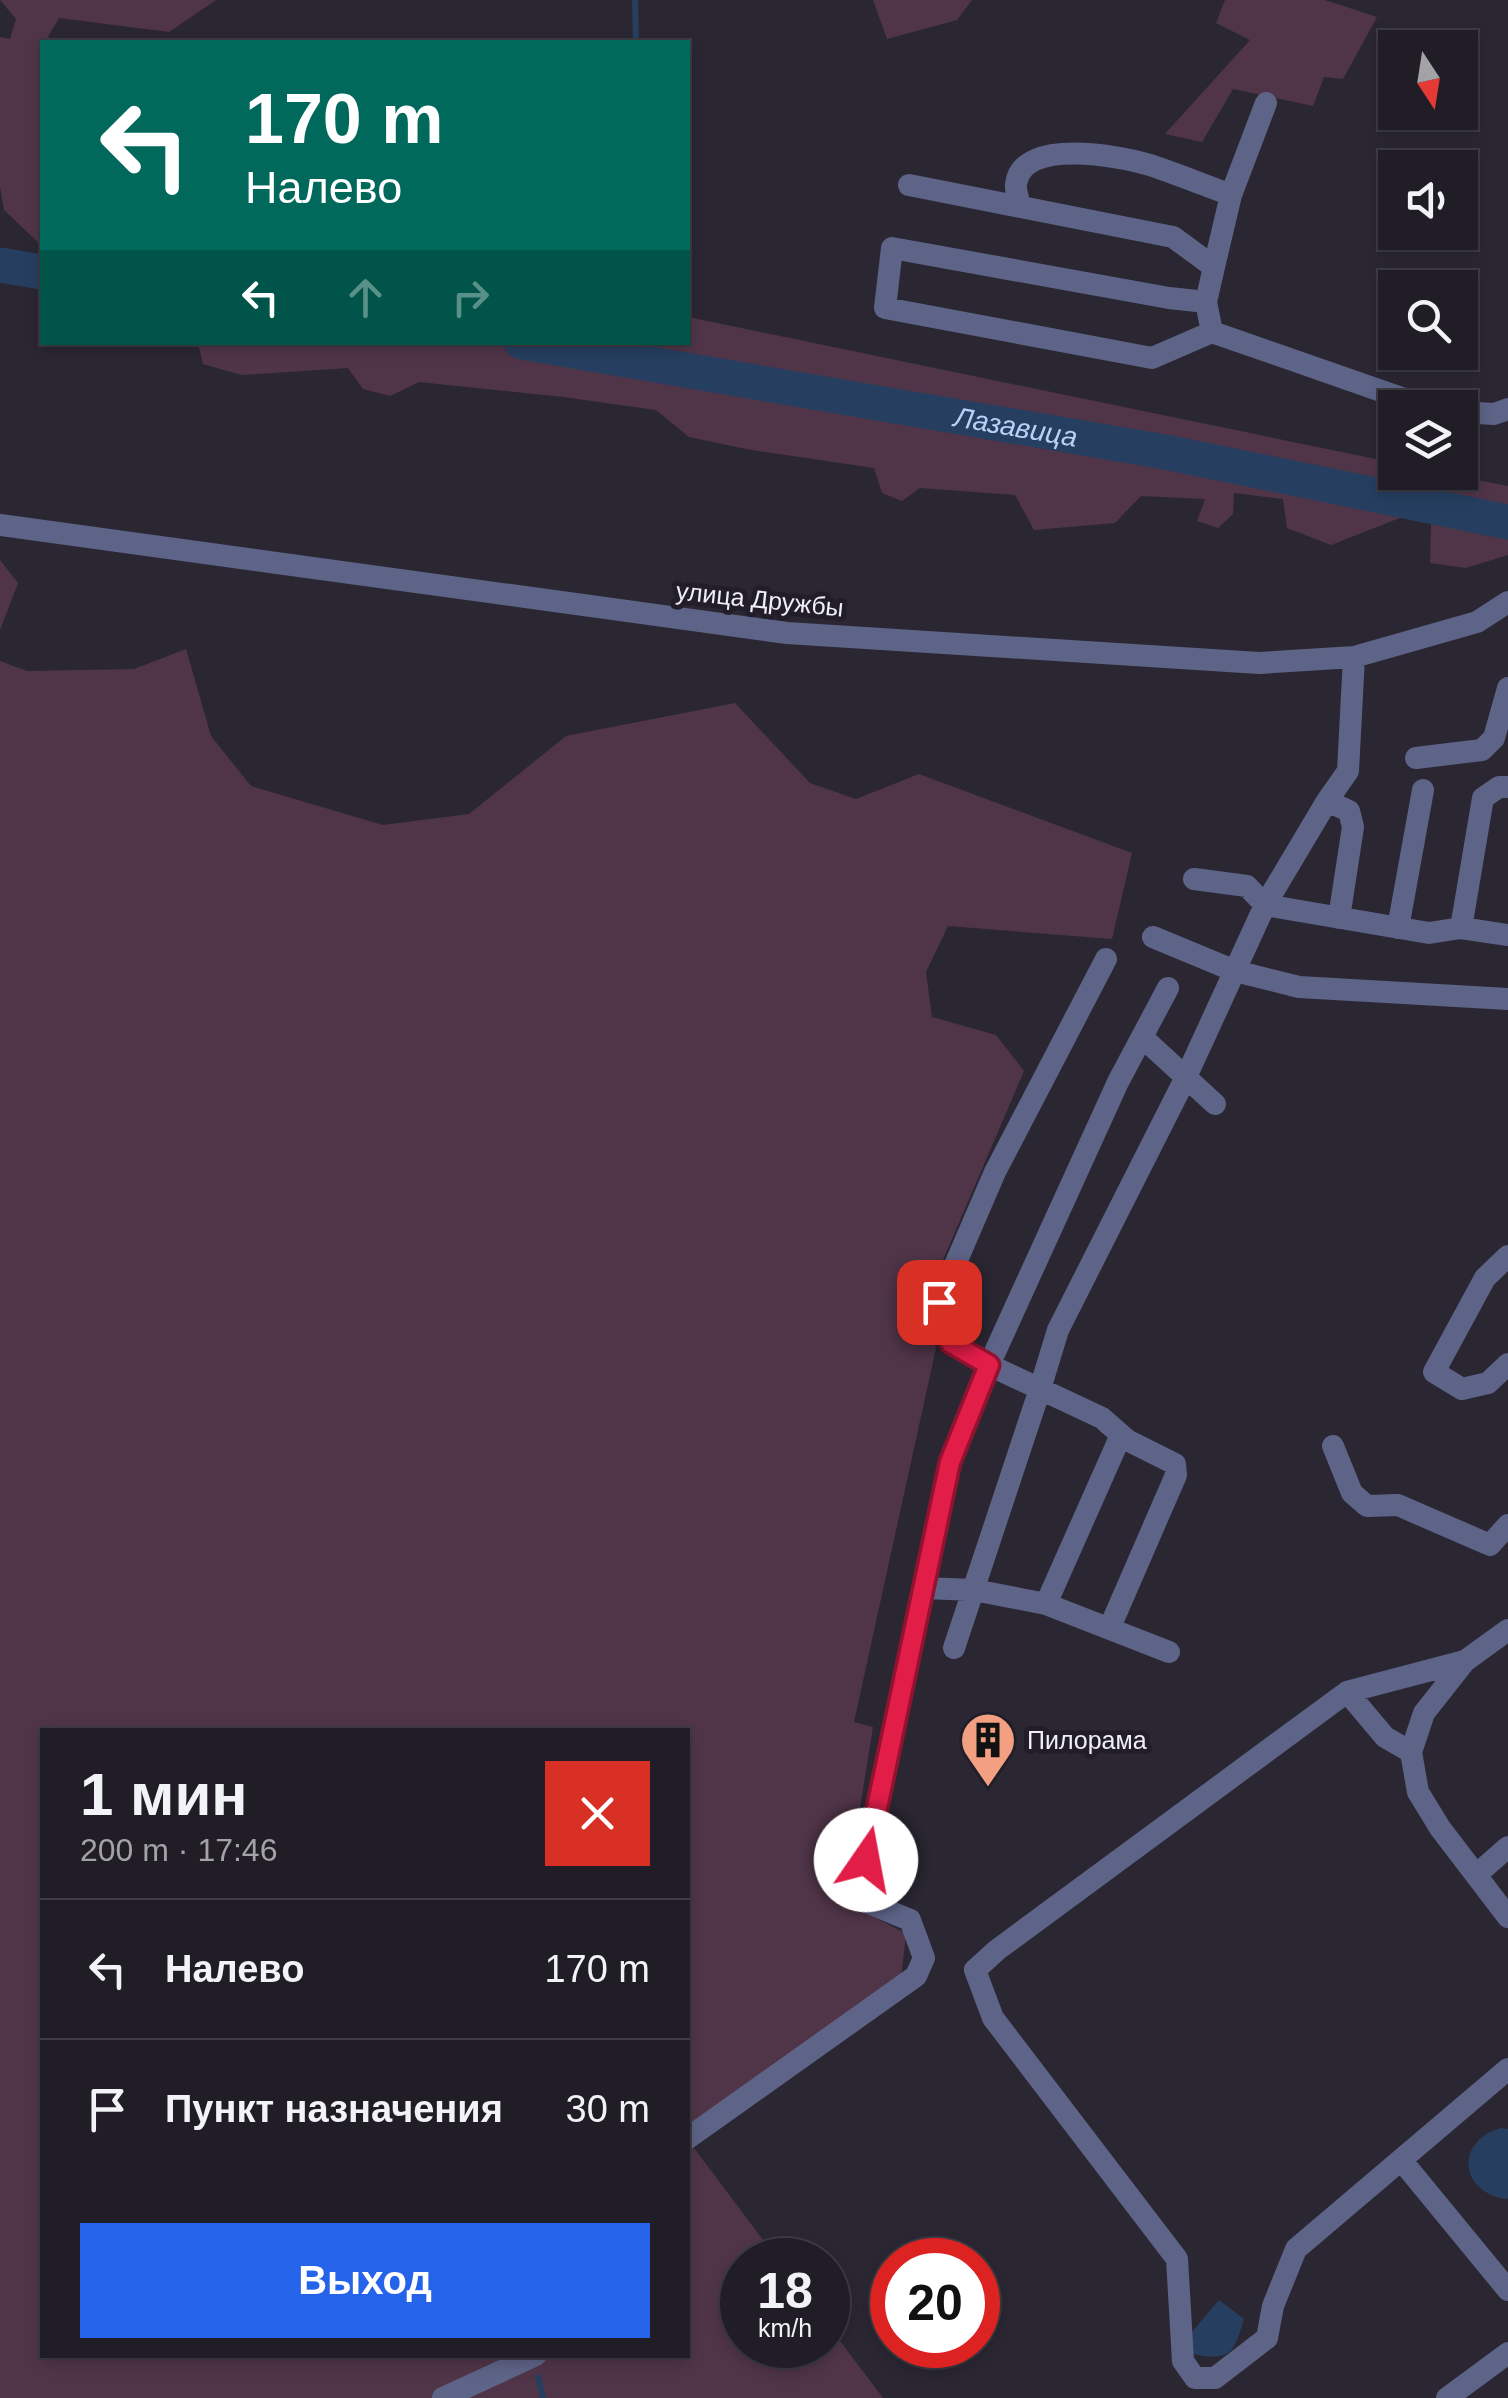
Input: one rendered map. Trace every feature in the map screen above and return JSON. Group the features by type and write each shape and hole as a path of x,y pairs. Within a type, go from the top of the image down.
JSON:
{"street":[{"path":"1212,332 1206,302 1214,267 1231,195 1266,103"},
{"path":"1020,207 1016,183 1026,164 1045,154 1084,154 1146,164 1231,195"},
{"path":"909,185 1174,236 1214,267"},
{"path":"1206,302 892,248 886,308 1152,358 1212,332 1378,390"},
{"path":"1478,413 1494,414 1508,409"},
{"name":"улица Дружбы","path":"0,525 787,634 1260,664 1354,657 1476,622 1508,602"},
{"path":"954,1648 1058,1330 1186,1077 1265,905 1348,771 1354,657"},
{"path":"1416,758 1482,750 1494,738 1508,688"},
{"path":"1461,928 1483,798 1500,787 1508,787"},
{"path":"1398,928 1422,790"},
{"path":"1327,801 1349,811 1353,827 1339,918"},
{"path":"1194,879 1247,886 1265,905 1429,933 1461,928 1508,935"},
{"path":"1153,937 1234,971 1300,987 1508,999"},
{"path":"1106,959 995,1172 939,1302 951,1343 1102,1418 1127,1440 1175,1464 1176,1475 1110,1626"},
{"path":"690,2137 916,1976 924,1958 910,1920 858,1898 950,1462 989,1365 1118,1082 1168,988"},
{"path":"1142,1037 1215,1104"},
{"path":"1508,1256 1484,1278 1434,1372 1462,1389 1488,1383 1508,1364"},
{"path":"1046,1604 1121,1434"},
{"path":"1333,1446 1352,1493 1367,1506 1398,1505 1490,1545 1508,1525"},
{"path":"924,1588 974,1590 1046,1604 1170,1652"},
{"path":"1508,1630 1465,1662 1424,1713 1411,1752 1418,1792 1440,1828 1508,1918"},
{"path":"1465,1662 1347,1692 997,1950 976,1970 993,2018 1177,2258 1184,2361 1195,2378 1215,2378 1267,2338 1273,2306 1296,2250 1508,2070"},
{"path":"1347,1692 1384,1736 1411,1752"},
{"path":"1476,1875 1508,1847"},
{"path":"1402,2161 1508,2290"},
{"path":"1446,2398 1508,2353"},
{"path":"442,2398 529,2358"},
{"path":"1215,2378 1230,2398"}],"shaded area":[{"path":"0,0 216,0 169,32 59,18 48,37 52,40 40,40 40,244 4,210 0,187 0,37 10,39 16,19"},
{"path":"873,0 972,0 957,20 887,39"},
{"path":"1225,0 1325,0 1377,17 1343,79 1324,77 1313,106 1233,89 1202,142 1165,134 1250,40 1216,23"},
{"path":"690,317 1378,459 1378,490 1478,490 1478,480 1508,486 1508,555 1466,568 1430,563 1431,524 1410,514 1331,545 1287,528 1283,499 1234,493 1233,514 1218,528 1197,521 1205,499 1141,496 1115,523 1034,530 1015,495 920,488 902,501 882,493 874,468 689,437 656,410 419,382 390,396 363,389 348,368 242,375 203,364 198,345 690,345"},
{"path":"0,560 18,583 0,630"},
{"path":"186,649 211,736 251,786 383,825 469,814 566,736 735,703 810,783 856,799 919,774 1132,853 1112,939 948,926 926,972 932,1017 996,1035 1024,1071 922,1309 936,1348 854,1722 873,1727 845,1901 906,1934 901,1980 690,2129 690,1728 40,1728 40,2358 690,2358 690,2143 762,2238 720,2238 720,2368 850,2368 850,2354 883,2398 0,2398 0,661 27,671 134,669"}],"water":[{"path":"1508,2129 1506,2199 1479,2187 1469,2166 1476,2144 1486,2134"},
{"path":"1219,2300 1244,2319 1237,2341 1222,2355 1192,2354 1192,2332"}],"waterway":[{"path":"635,0 636,40"},
{"name":"Лазавица","path":"0,265 40,272"},
{"name":"Лазавица","path":"539,345 1165,452 1508,522"},
{"path":"538,2377 543,2398"}],"place":[{"name":"Пилорама","path":"988,1789"}],"route":[{"path":"866,1860 950,1462 989,1365 951,1343 939,1302"}]}
